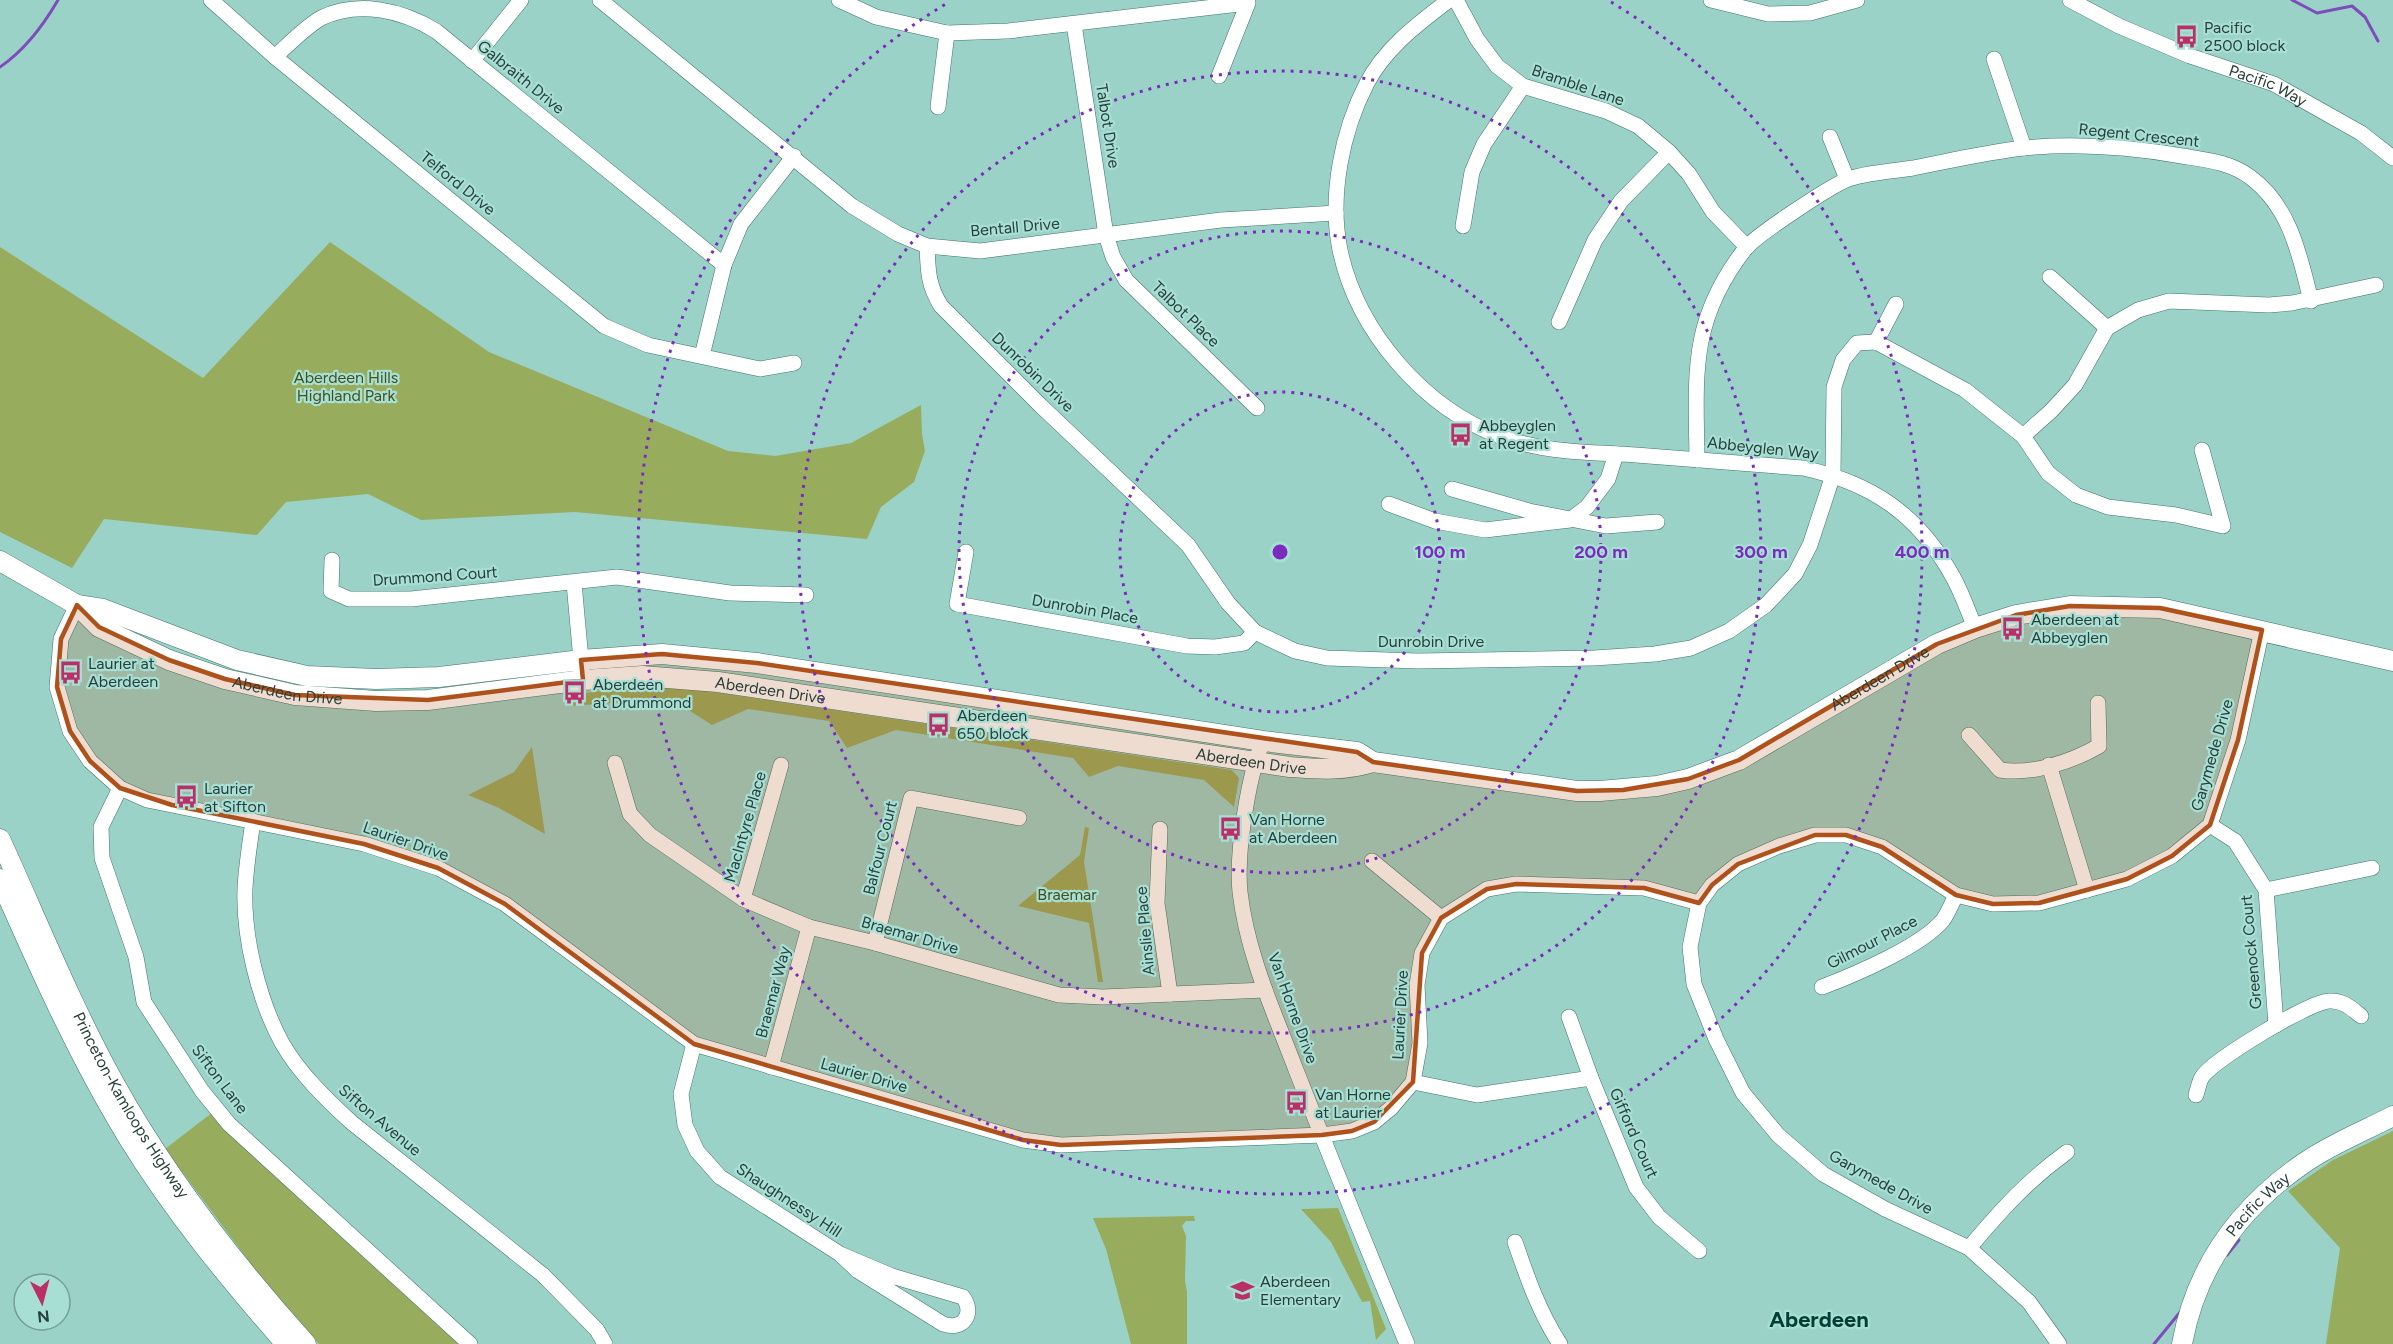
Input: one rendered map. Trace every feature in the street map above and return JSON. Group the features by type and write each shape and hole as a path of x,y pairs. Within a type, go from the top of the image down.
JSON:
{"main road":[{"name":"Aberdeen Drive","path":"0,561 77,605 99,627 169,660 225,679 296,695 376,701 428,700 583,680 642,676 717,682 1323,770 1354,768 1373,762"},
{"name":"Aberdeen Drive","path":"77,605 103,609 237,660 307,676 376,680 439,677 581,660 662,654 757,663 1263,741 1358,752 1373,762 1577,791 1623,790 1657,786 1688,779 1739,760 1937,644 1975,628 2016,615 2070,606 2160,608 2393,661"},
{"name":"Princeton-Kamloops Highway","path":"0,839 92,1042 137,1122 184,1193 226,1250 306,1344"},
{"name":"Princeton-Kamloops Highway","path":"0,879 53,997 101,1091 129,1139 172,1204 214,1259 286,1344"},
{"name":"Pacific Way","path":"2182,1344 2187,1316 2200,1283 2230,1231 2266,1191 2306,1161 2393,1116"}],"street":[{"name":"Telford Drive","path":"211,0 275,57 604,326 648,345 760,369 794,363"},
{"path":"472,61 521,0"},
{"name":"Bentall Drive","path":"600,0 794,156 852,206 898,234 927,246 980,251 1221,220 1336,213"},
{"path":"839,0 876,17 947,33 1008,31 1248,3 1219,76"},
{"name":"Abbeyglen Way","path":"1449,0 1410,30 1389,51 1368,82 1351,122 1343,154 1336,213 1340,249 1353,292 1388,353 1422,390 1465,420 1502,437 1548,449 1803,468 1833,475 1860,485 1899,510 1929,540 1953,578 1975,628"},
{"name":"Bramble Lane","path":"1456,0 1478,39 1497,66 1523,86 1611,113 1638,126 1669,152 1689,174 1713,212 1747,248"},
{"path":"1711,0 1768,14 1810,13 1857,0"},
{"name":"Pacific Way","path":"2070,0 2119,26 2190,56 2274,84 2361,133 2393,158"},
{"name":"Galbraith Drive","path":"275,57 322,18 346,9 371,8 398,12 418,20 436,31 724,265"},
{"name":"Talbot Drive","path":"1074,24 1106,235"},
{"path":"938,107 947,33"},
{"path":"1994,59 2024,148"},
{"path":"1462,226 1472,172 1484,144 1523,86"},
{"path":"1830,137 1847,179"},
{"name":"Regent Crescent","path":"1697,460 1696,374 1702,330 1717,293 1747,248 1791,215 1847,179 2024,148 2088,145 2160,152 2222,163 2250,177 2274,202 2291,230 2311,300"},
{"path":"1559,322 1595,240 1621,201 1669,152"},
{"path":"702,356 724,265 741,224 794,156"},
{"name":"Talbot Place","path":"1106,235 1113,257 1126,280 1257,408"},
{"name":"Dunrobin Drive","path":"927,246 928,279 941,306 1041,406 1188,546 1228,603 1255,632 1295,651 1338,658 1418,661 1594,658 1655,654 1691,648 1729,631 1766,605 1795,574 1810,545 1833,475 1834,387 1842,360 1857,343 1876,342"},
{"path":"2050,277 2107,328"},
{"path":"2023,436 2075,385 2107,328 2138,310 2169,301 2270,305 2311,300 2376,285"},
{"path":"1896,304 1876,342 1965,390 2023,436 2048,473 2076,495 2108,507 2176,515 2223,526 2202,450"},
{"path":"1389,504 1435,521 1485,530 1570,520 1587,507 1608,478 1616,454"},
{"path":"1452,489 1529,511 1606,526 1657,522"},
{"name":"Dunrobin Place","path":"966,552 957,604 1187,646 1215,648 1244,643 1255,632"},
{"name":"Drummond Court","path":"332,560 331,591 348,599 411,599 617,578 730,593 806,596"},
{"path":"574,583 583,680"},
{"name":"Laurier Drive","path":"77,605 61,639 57,687 70,731 90,761 120,788 147,800 364,844 438,868 505,904 694,1044 1033,1141 1061,1144 1322,1135 1352,1131 1374,1122 1391,1108 1413,1082 1420,1043 1417,985 1422,956 1441,918"},
{"name":"Garymede Drive","path":"2059,1344 2029,1302 1969,1248 1885,1209 1823,1173 1778,1135 1743,1093 1716,1039 1694,984 1690,947 1699,903 1712,885 1738,864 1779,846 1815,835 1846,834 1882,847 1956,895 1993,904 2039,903 2127,879 2172,856 2210,825 2238,740 2262,630"},
{"path":"1969,735 2000,770 2014,772 2049,765 2081,756 2099,746 2098,703"},
{"name":"Van Horne Drive","path":"1263,741 1255,760 1240,854 1240,891 1248,937 1265,990 1407,1344"},
{"name":"Braemar Drive","path":"615,763 630,814 650,835 743,899 810,927 1059,995 1103,997 1265,990"},
{"name":"MacIntyre Place","path":"743,899 781,765"},
{"path":"2049,765 2087,890"},
{"name":"Sifton Lane","path":"120,788 101,827 102,858 135,957 144,1002 202,1091 229,1124 470,1344"},
{"name":"Balfour Court","path":"875,943 911,798 1019,818"},
{"name":"Sifton Avenue","path":"253,820 245,889 250,950 263,999 282,1044 304,1072 343,1114 543,1275 597,1330 605,1344"},
{"name":"Greenock Court","path":"2210,825 2235,841 2266,890 2276,1025"},
{"name":"Ainslie Place","path":"1160,829 1157,903 1170,994"},
{"path":"1372,861 1441,918 1486,889 1516,884 1644,888 1699,903"},
{"path":"2266,890 2372,868"},
{"name":"Gilmour Place","path":"1822,987 1928,935 1944,918 1956,895"},
{"name":"Braemar Way","path":"771,1067 810,927"},
{"name":"Greenock Court","path":"2196,1095 2202,1077 2215,1065 2276,1025 2316,1003 2331,1001 2344,1003 2361,1016"},
{"name":"Gifford Court","path":"1569,1017 1591,1078 1636,1186 1659,1217 1699,1251"},
{"name":"Shaughnessy Hill","path":"694,1044 681,1094 685,1125 697,1151 720,1177 840,1254 892,1276 963,1297 968,1304 969,1312 966,1320 959,1326 951,1327 943,1324 858,1271 840,1254"},
{"name":"Gifford Court","path":"1413,1082 1477,1095 1591,1078"},
{"path":"1969,1248 2014,1195 2039,1172 2067,1152"},
{"path":"1515,1242 1532,1292 1546,1323 1560,1344"}],"highlighted area":[{"path":"77,605 99,627 169,660 225,679 295,695 428,700 583,680 581,660 662,654 757,663 1357,752 1373,762 1577,791 1623,790 1688,779 1739,760 1937,644 2016,615 2070,606 2160,608 2262,630 2238,740 2210,825 2172,856 2127,879 2039,903 1993,904 1956,895 1882,847 1846,835 1815,835 1738,864 1712,885 1699,903 1644,888 1516,884 1487,889 1441,918 1422,953 1413,1082 1374,1122 1352,1131 1322,1135 1061,1145 1023,1140 694,1044 505,904 438,868 364,844 172,805 120,788 90,761 70,731 57,687 61,639"}],"green space":[{"name":"Aberdeen Hills Highland Park","path":"330,242 489,352 728,451 775,456 851,443 921,405 925,451 914,482 881,507 867,539 575,512 421,520 368,494 286,502 257,535 104,519 72,568 0,532 0,247 203,378"},
{"path":"632,687 693,689 1232,770 1239,778 1234,807 1204,780 1118,766 1089,777 1073,758 896,730 847,748 829,721 748,709 712,725 671,699 570,706 569,695"},
{"path":"532,747 545,834 499,808 468,795 514,772"},
{"name":"Braemar","path":"1085,827 1089,828 1084,862 1103,982 1098,982 1089,923 1018,906 1080,855"},
{"path":"213,1112 467,1344 319,1344 263,1280 165,1149"},
{"path":"2393,1131 2393,1344 2326,1344 2340,1248 2288,1191 2333,1160"},
{"path":"1338,1208 1386,1329 1376,1340 1370,1301 1362,1302 1331,1242 1301,1209"},
{"path":"1194,1216 1195,1221 1186,1221 1182,1226 1186,1236 1187,1344 1131,1344 1106,1249 1093,1218"}],"waterway":[{"path":"0,67 33,37 58,0"},
{"path":"2292,0 2317,13 2352,6 2365,17 2378,41"},
{"path":"2227,1255 2239,1240"},
{"path":"2154,1344 2181,1311"}],"place":[{"name":"Pacific 2500 block","path":"2186,36"},
{"name":"Abbeyglen at Regent","path":"1461,434"},
{"name":"Aberdeen at Abbeyglen","path":"2013,628"},
{"name":"Laurier at Aberdeen","path":"70,672"},
{"name":"Aberdeen at Drummond","path":"575,693"},
{"name":"Aberdeen 650 block","path":"939,724"},
{"name":"Laurier at Sifton","path":"186,797"},
{"name":"Van Horne at Aberdeen","path":"1231,828"},
{"name":"Van Horne at Laurier","path":"1297,1103"},
{"name":"Aberdeen Elementary","path":"1242,1290"}],"district":[{"name":"Aberdeen","path":"1819,1319"}]}
